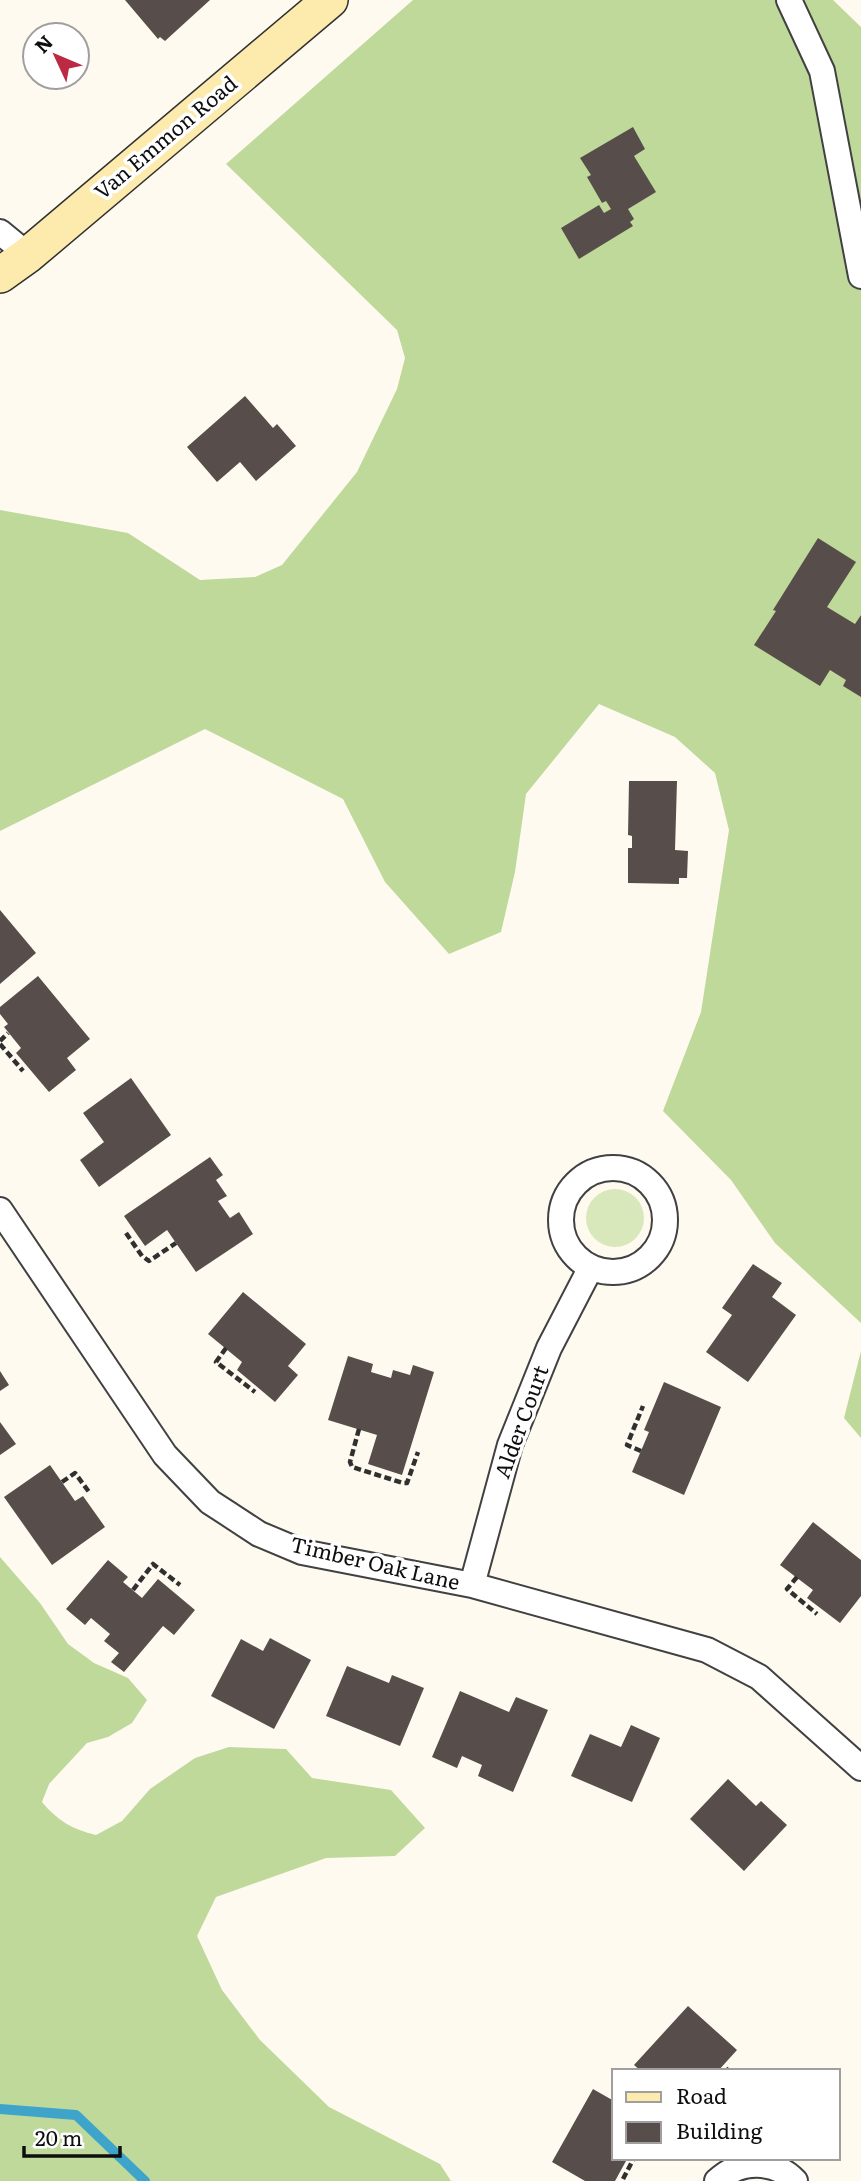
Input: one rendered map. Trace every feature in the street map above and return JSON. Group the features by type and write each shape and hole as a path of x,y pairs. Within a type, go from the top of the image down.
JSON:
{"street":[{"name":"Van Emmon Road","path":"0,275 28,255 330,0"},
{"path":"789,0 822,71 861,276"},
{"path":"0,232 28,255"},
{"path":"621,1168 636,1172 650,1182 665,1210 665,1227 660,1242 651,1256 623,1271 591,1267 578,1258 567,1245 562,1229 566,1197 576,1184 597,1171 621,1168"},
{"name":"Timber Oak Lane","path":"0,1210 165,1455 210,1502 259,1534 302,1552 472,1585 707,1650 759,1677 861,1769"},
{"name":"Alder Court","path":"472,1585 510,1445 549,1348 591,1267"},
{"path":"717,2181 736,2168 750,2164 780,2169 795,2181"}],"path":[{"path":"8,1033 0,1042 23,1071"},
{"path":"126,1233 142,1256 149,1261 176,1243"},
{"path":"226,1348 216,1362 255,1392"},
{"path":"641,1451 627,1446 643,1406"},
{"path":"359,1429 349,1462 352,1467 407,1483 418,1452"},
{"path":"62,1482 75,1473 89,1492"},
{"path":"133,1590 153,1564 180,1585"},
{"path":"797,1577 787,1590 817,1614"},
{"path":"623,2179 633,2160"}],"green space":[{"path":"413,0 833,0 861,27 861,1323 775,1243 731,1180 663,1111 701,1012 729,830 715,773 675,737 599,704 526,794 515,872 501,932 449,954 385,882 343,799 205,729 0,831 0,510 128,533 200,580 255,577 282,565 357,472 397,389 405,358 397,330 226,164"},
{"path":"615,1189 626,1191 639,1202 644,1218 642,1229 631,1242 615,1247 604,1245 591,1234 586,1218 588,1207 599,1194"},
{"path":"861,1351 861,1438 844,1418"},
{"path":"0,1557 40,1603 68,1644 94,1663 128,1678 147,1700 132,1723 108,1737 87,1743 49,1784 42,1802 66,1823 96,1835 122,1821 150,1789 195,1758 229,1747 286,1749 312,1778 391,1790 425,1828 395,1856 326,1858 216,1897 197,1936 222,1990 260,2040 329,2107 440,2164 451,2181 0,2181"}],"building":[{"path":"125,0 210,0 165,41 160,37 158,39"},
{"path":"633,127 645,149 634,156 656,192 628,209 634,219 630,222 633,226 579,259 561,228 599,205 604,213 611,209 606,201 602,203 587,177 591,175 580,158"},
{"path":"245,396 273,428 277,424 296,446 256,481 240,462 217,482 187,447"},
{"path":"818,538 856,562 827,607 855,624 861,615 861,697 843,686 846,680 830,670 820,686 754,645"},
{"path":"629,781 677,781 675,850 688,851 687,878 679,878 679,884 628,883 628,848 632,848 632,836 628,835"},
{"path":"0,910 36,953 0,984"},
{"path":"38,976 90,1039 67,1058 76,1070 49,1092 16,1053 21,1048 4,1027 8,1024 0,1014 0,1007"},
{"path":"131,1078 171,1135 99,1187 80,1160 104,1142 83,1113"},
{"path":"210,1157 223,1175 216,1180 227,1196 218,1201 230,1218 239,1212 253,1234 196,1272 167,1230 145,1246 124,1216"},
{"path":"753,1264 782,1283 772,1297 796,1315 748,1382 706,1352 732,1315 722,1308"},
{"path":"243,1292 306,1344 288,1366 298,1375 275,1402 237,1370 242,1362 208,1334"},
{"path":"348,1356 373,1364 371,1372 391,1378 393,1370 410,1375 413,1365 434,1372 402,1475 368,1464 377,1435 328,1420"},
{"path":"0,1371 9,1385 0,1391"},
{"path":"664,1382 721,1407 684,1495 632,1472 649,1432 644,1430"},
{"path":"0,1422 16,1444 0,1455"},
{"path":"50,1465 75,1501 83,1496 105,1527 52,1565 4,1497"},
{"path":"813,1522 861,1560 861,1596 840,1623 807,1598 813,1590 780,1565"},
{"path":"108,1560 128,1577 123,1582 142,1598 158,1579 195,1610 174,1635 163,1626 124,1672 111,1662 119,1653 104,1641 110,1634 91,1618 85,1625 66,1609"},
{"path":"270,1638 311,1660 274,1729 211,1696 241,1639 263,1651"},
{"path":"347,1666 389,1683 392,1675 424,1688 400,1746 326,1716"},
{"path":"460,1691 509,1712 516,1697 548,1710 513,1792 478,1776 482,1765 462,1756 457,1768 432,1757"},
{"path":"631,1725 660,1738 632,1802 571,1776 590,1734 621,1747"},
{"path":"728,1779 756,1806 761,1801 787,1825 744,1871 690,1819"},
{"path":"688,2006 737,2050 720,2069 639,2069 634,2065"},
{"path":"593,2089 612,2100 612,2160 626,2161 615,2181 585,2181 552,2162"}],"waterway":[{"path":"0,2109 76,2115 145,2181"}]}
